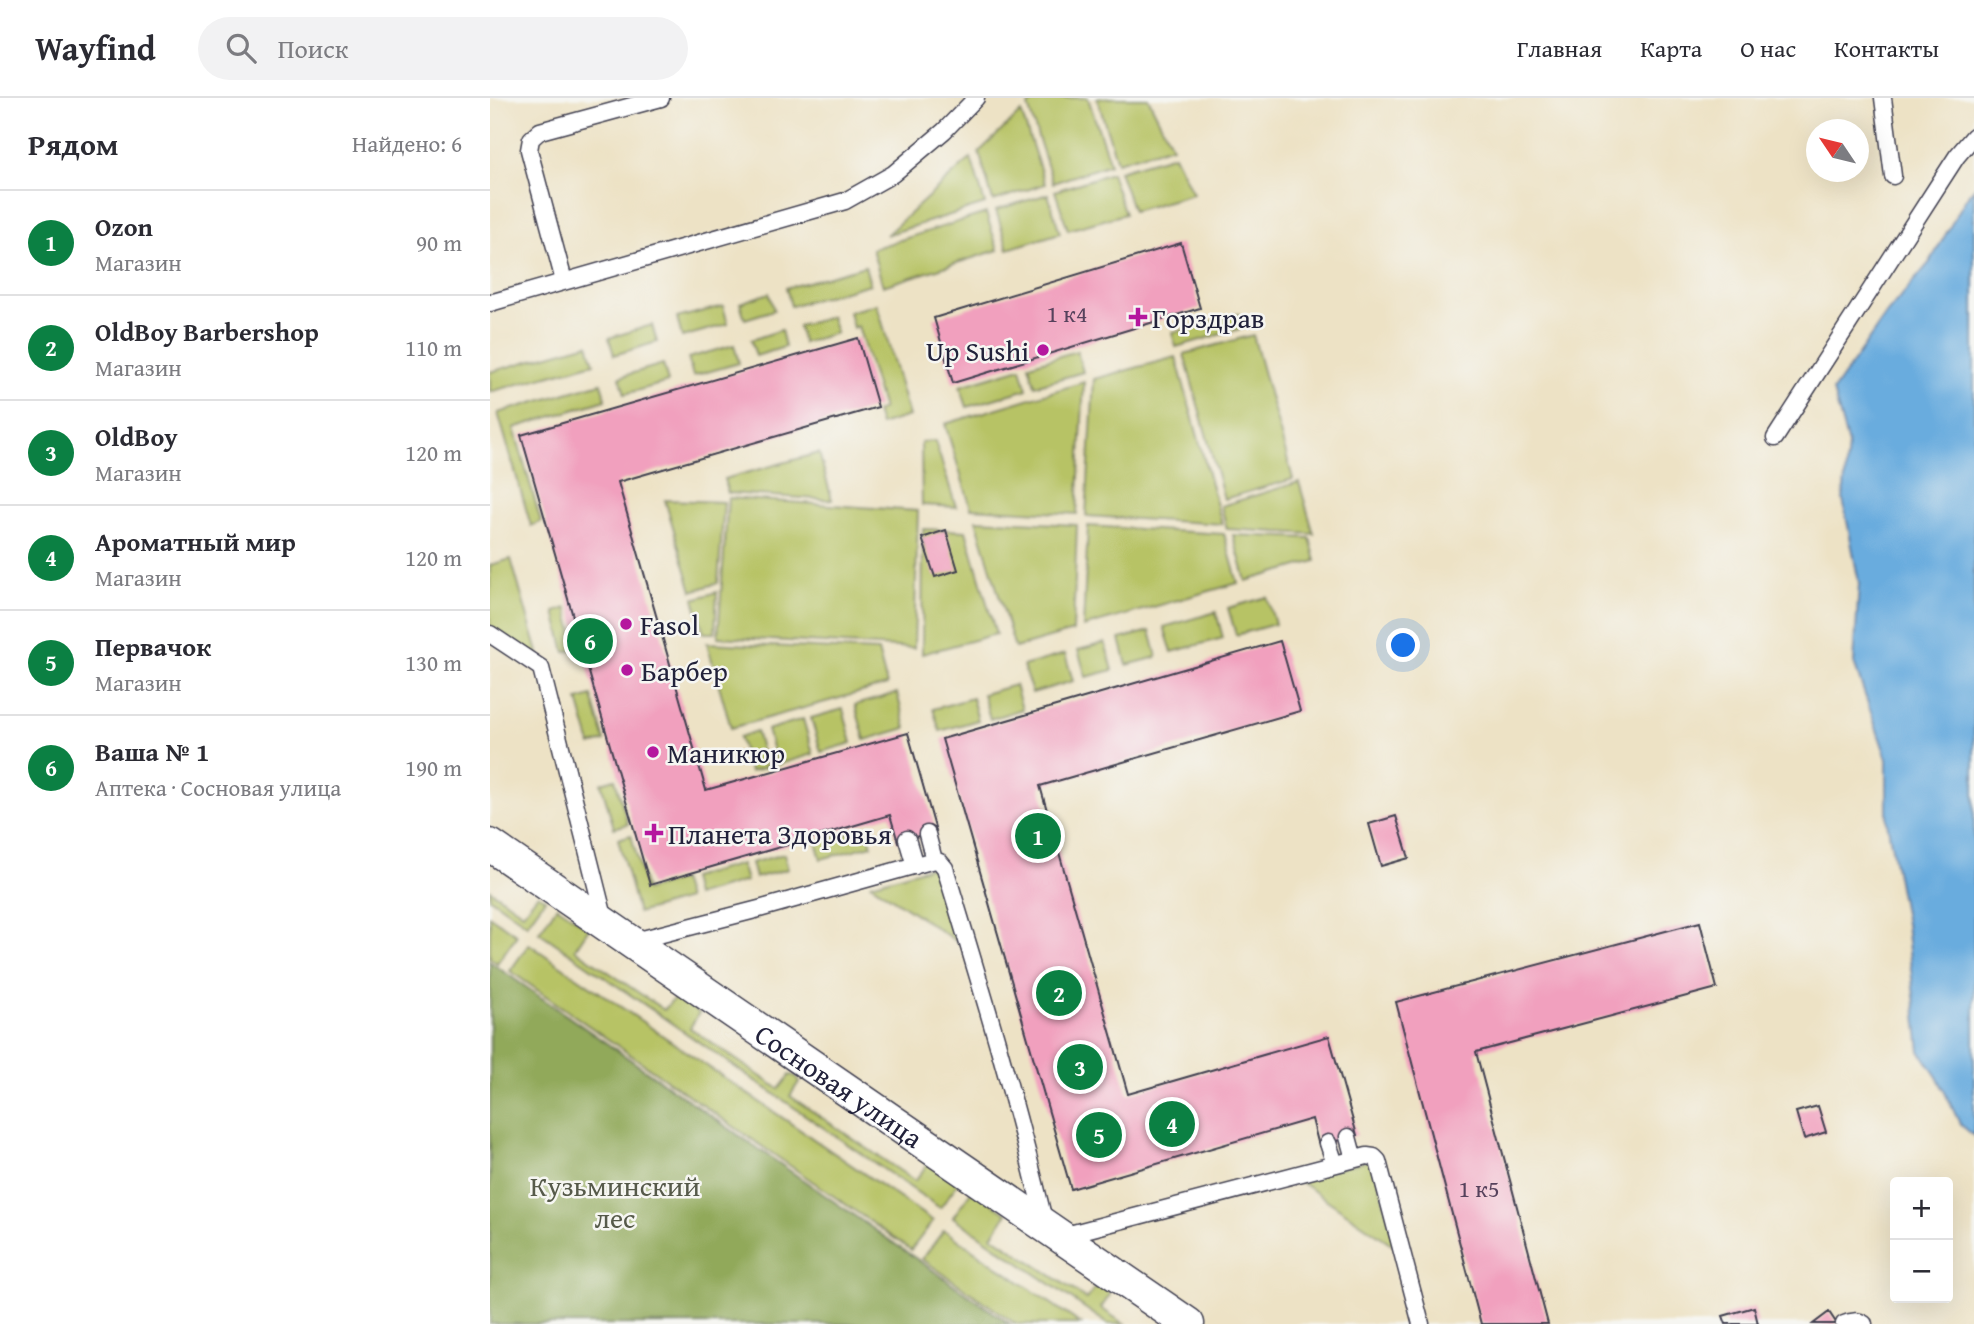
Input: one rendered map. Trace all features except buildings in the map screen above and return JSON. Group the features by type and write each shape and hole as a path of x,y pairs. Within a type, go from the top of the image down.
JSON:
{"street":[{"name":"Сосновая улица","path":"490,845 1188,1324"}],"lane":[{"path":"564,281 529,150 531,139 540,131 661,98"},
{"path":"490,303 845,201 893,174 944,131 976,98"},
{"path":"1883,98 1893,176"},
{"path":"1775,438 1957,156 1974,136"},
{"path":"490,634 541,668 618,935 759,909 934,860 940,862 945,868 1054,1231 1354,1159 1374,1157 1378,1161 1421,1324"},
{"path":"927,834 934,860"},
{"path":"907,839 915,866"},
{"path":"1348,1137 1354,1159"},
{"path":"1328,1143 1335,1164"},
{"path":"1844,1324 1850,1321 1864,1324"}],"green space":[{"path":"1037,98 1088,98 1110,164 1053,183 1028,106"},
{"path":"1097,98 1148,98 1172,146 1117,162"},
{"path":"1021,112 1045,184 993,201 979,152"},
{"path":"1174,155 1193,194 1133,211 1119,171"},
{"path":"971,158 985,204 886,235"},
{"path":"1111,173 1125,214 1068,230 1055,191"},
{"path":"1048,194 1060,233 1008,249 996,210"},
{"path":"986,213 998,250 883,286 872,249"},
{"path":"865,266 870,284 791,306 786,288"},
{"path":"769,293 774,310 745,319 740,303"},
{"path":"877,304 909,416 880,425 876,412 883,409 858,326 853,328 849,312"},
{"path":"723,306 728,324 682,337 677,318"},
{"path":"1239,314 1243,328 1176,347 1172,333"},
{"path":"831,317 836,333 803,343 798,326"},
{"path":"652,325 657,342 614,355 609,338"},
{"path":"781,330 785,347 756,356 751,340"},
{"path":"1253,335 1293,479 1224,499 1184,354"},
{"path":"588,344 594,363 490,392 490,372"},
{"path":"734,345 739,363 693,376 688,358"},
{"path":"1077,351 1083,372 1035,386 1029,365"},
{"path":"1176,357 1222,524 1086,516 1094,379"},
{"path":"663,364 668,382 625,394 620,377"},
{"path":"1021,368 1027,389 967,407 960,386"},
{"path":"1084,382 1077,514 971,508 945,424"},
{"path":"601,383 606,400 514,428 541,522 531,526 498,413"},
{"path":"935,441 956,507 922,505 921,442"},
{"path":"819,453 832,500 728,493 724,479"},
{"path":"1299,482 1314,534 1227,529 1221,506"},
{"path":"728,498 918,511 914,648 718,637"},
{"path":"665,500 724,502 718,583 692,591"},
{"path":"976,520 1077,525 1073,631 1015,648"},
{"path":"1088,526 1224,534 1238,583 1083,627"},
{"path":"923,529 966,531 996,634 922,654"},
{"path":"1233,535 1310,538 1316,561 1246,581"},
{"path":"511,559 541,663 490,628 490,565"},
{"path":"717,592 715,633 704,633 694,599"},
{"path":"1267,597 1275,624 1236,635 1228,608"},
{"path":"567,608 577,649 565,652 555,612"},
{"path":"1216,612 1223,638 1172,652 1164,627"},
{"path":"1150,631 1157,657 1127,665 1120,639"},
{"path":"707,643 878,651 887,685 731,728"},
{"path":"1105,643 1113,670 1086,677 1078,650"},
{"path":"1065,654 1073,681 1032,693 1023,666"},
{"path":"1015,685 1022,709 990,719 983,694"},
{"path":"897,693 906,728 865,740 855,705"},
{"path":"592,696 605,741 591,745 578,700"},
{"path":"972,698 978,720 940,731 933,709"},
{"path":"843,709 852,743 821,752 811,718"},
{"path":"803,719 813,754 777,765 767,730"},
{"path":"756,731 766,767 750,772 739,737"},
{"path":"615,779 628,824 614,828 601,783"},
{"path":"867,828 872,845 821,859 816,842"},
{"path":"631,835 646,890 681,880 687,899 638,913 618,839"},
{"path":"784,854 788,869 755,878 751,863"},
{"path":"741,864 746,881 695,896 691,878"},
{"path":"937,865 962,945 871,884"},
{"path":"490,890 523,913 538,894 545,899 527,924 490,898"},
{"path":"557,906 589,928 575,949 664,1010 676,996 699,1013 690,1028 779,1089 790,1075 796,1076 799,1082 790,1096 915,1181 929,1162 959,1182 940,1208 539,932"},
{"path":"490,916 517,935 497,963 490,958"},
{"path":"529,944 933,1221 911,1250 510,971"},
{"name":"Кузьминский лес","path":"490,962 1010,1324 490,1324"},
{"path":"1373,1159 1396,1247 1296,1179"},
{"path":"972,1190 1007,1213 992,1236 1087,1299 1096,1286 1105,1287 1110,1295 1101,1308 1124,1324 1108,1324 953,1217"},
{"path":"944,1230 1081,1324 1016,1324 922,1259"}],"water":[{"path":"1974,188 1974,1136 1960,1124 1939,1080 1920,1051 1906,924 1887,822 1887,759 1854,663 1859,583 1843,500 1848,445 1833,391 1887,313 1930,262"}],"place":[{"name":"Горздрав","path":"1138,317"},
{"name":"Up Sushi","path":"1043,350"},
{"name":"Fasol","path":"626,624"},
{"name":"Ваша № 1","path":"590,641"},
{"name":"Барбер","path":"627,670"},
{"name":"Маникюр","path":"653,752"},
{"name":"Планета Здоровья","path":"654,833"},
{"name":"Ozon","path":"1038,836"},
{"name":"OldBoy Barbershop","path":"1059,993"},
{"name":"OldBoy","path":"1080,1067"},
{"name":"Ароматный мир","path":"1172,1124"},
{"name":"Первачок","path":"1099,1135"}]}
